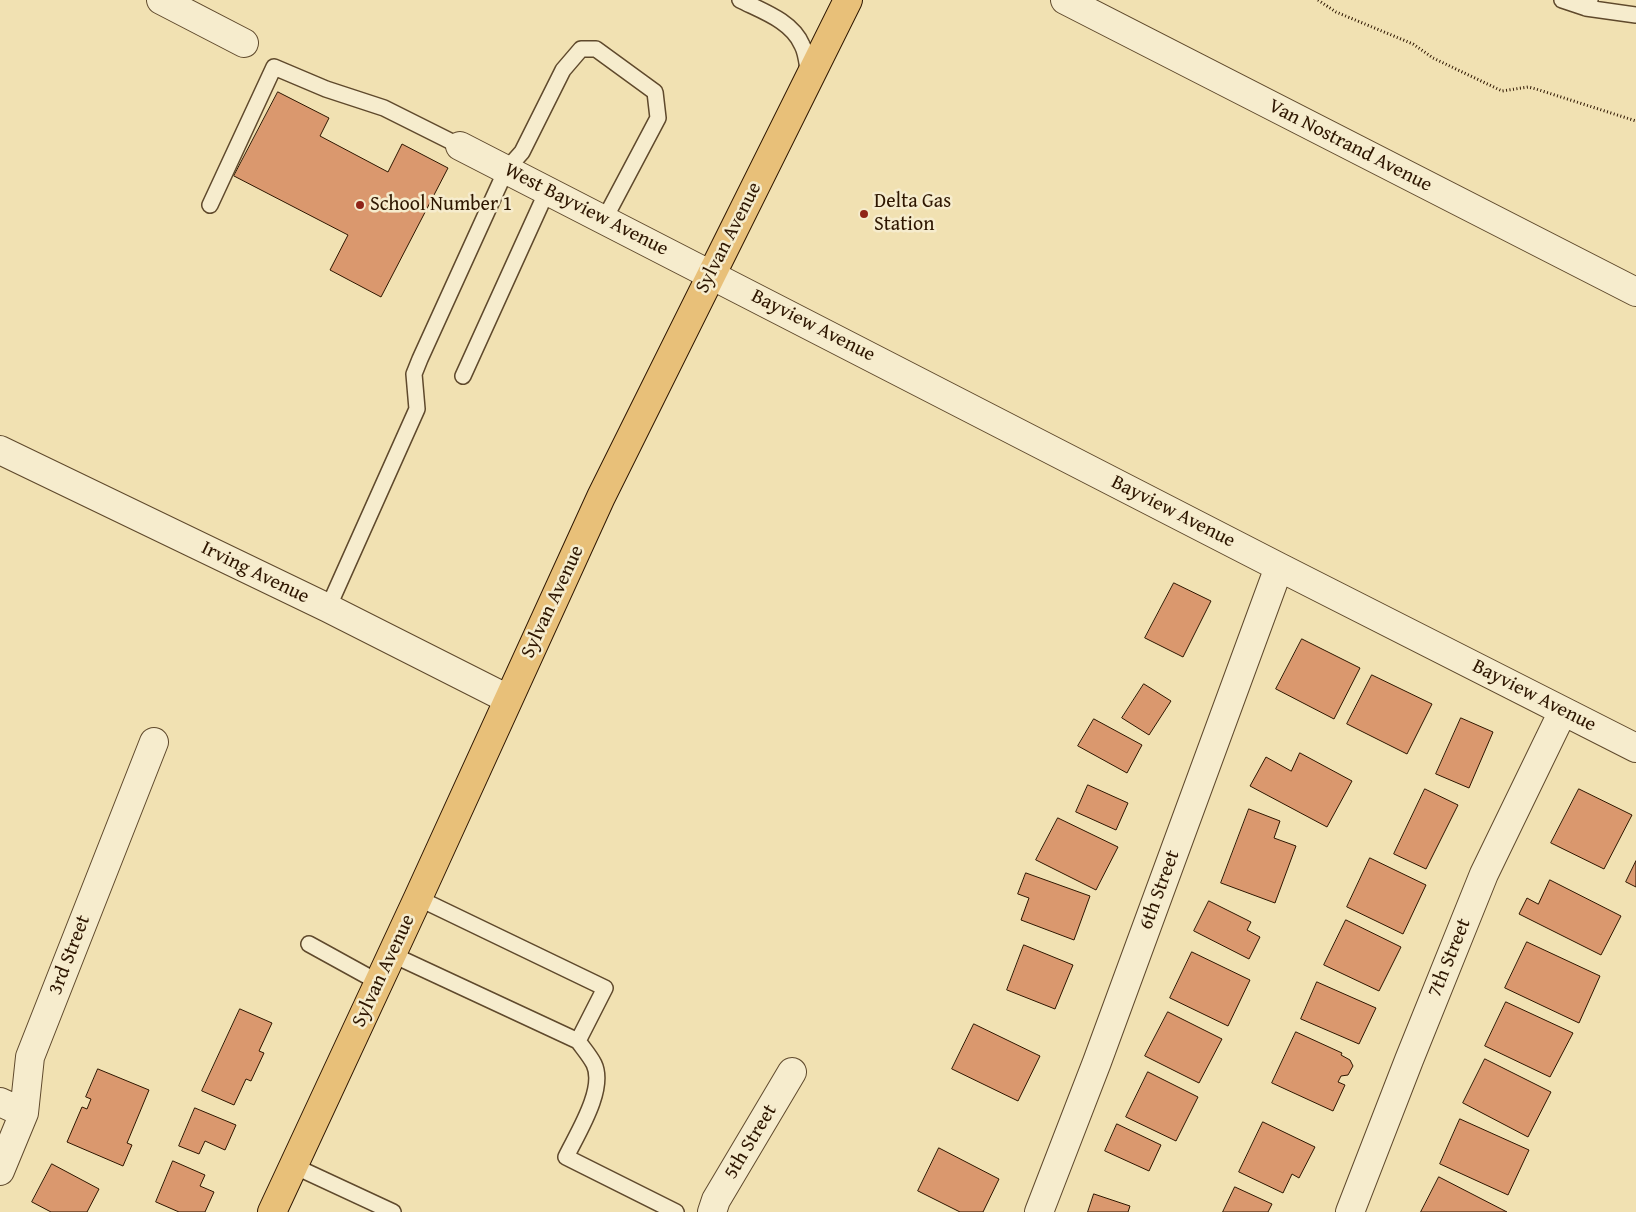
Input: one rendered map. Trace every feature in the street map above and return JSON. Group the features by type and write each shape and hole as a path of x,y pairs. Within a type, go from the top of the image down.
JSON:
{"main road":[{"name":"Sylvan Avenue","path":"272,1212 601,497 848,0"}],"street":[{"path":"161,0 244,43"},
{"name":"Van Nostrand Avenue","path":"1065,0 1636,292"},
{"name":"West Bayview Avenue","path":"460,146 711,274"},
{"name":"Bayview Avenue","path":"711,274 1636,748"},
{"name":"Irving Avenue","path":"0,450 328,608 508,699"},
{"name":"6th Street","path":"1039,1212 1097,1062 1279,566"},
{"name":"7th Street","path":"1350,1212 1484,874 1564,711"},
{"name":"3rd Street","path":"0,1171 24,1114 30,1057 154,742"},
{"name":"5th Street","path":"712,1212 716,1200 792,1072"},
{"path":"0,1102 24,1114"}],"lane":[{"path":"740,0 794,31 803,46 809,78"},
{"path":"1562,0 1636,15"},
{"path":"328,608 416,409 414,374 420,360 506,170 522,152 563,70 581,49 596,49 656,92 658,118 604,220"},
{"path":"210,205 274,67 326,89 384,108 460,146"},
{"path":"463,376 546,190"},
{"path":"418,898 605,988 578,1041"},
{"path":"309,944 378,982"},
{"path":"391,954 578,1041 594,1065 596,1078 594,1097 566,1157 676,1212"},
{"path":"294,1166 393,1212"}],"path":[{"path":"1318,0 1336,12 1413,44 1433,58 1502,90 1528,87 1636,121"}],"building":[{"name":"School Number 1","path":"278,92 329,118 320,136 388,172 402,144 448,168 381,297 330,270 348,235 234,176"},
{"path":"1174,583 1211,601 1183,657 1145,638"},
{"path":"1302,639 1360,668 1334,719 1276,689"},
{"path":"1372,675 1432,704 1407,754 1347,724"},
{"path":"1144,684 1171,701 1149,735 1122,718"},
{"path":"1461,718 1493,732 1469,788 1436,774"},
{"path":"1094,719 1142,745 1127,773 1078,746"},
{"path":"1300,753 1352,781 1327,827 1250,786 1266,757 1291,771"},
{"path":"1088,785 1128,803 1116,830 1076,812"},
{"path":"1425,789 1458,805 1426,869 1394,854"},
{"path":"1579,789 1632,815 1604,869 1551,843"},
{"path":"1249,809 1280,821 1274,838 1296,846 1275,903 1221,883"},
{"path":"1058,818 1118,847 1096,890 1036,860"},
{"path":"1370,858 1426,885 1403,934 1347,907"},
{"path":"1636,861 1636,887 1626,882"},
{"path":"1026,873 1090,896 1074,940 1021,920 1029,898 1018,894"},
{"path":"1550,880 1621,916 1601,955 1519,914 1527,898 1538,904"},
{"path":"1209,901 1251,922 1247,930 1260,937 1249,959 1194,931"},
{"path":"1346,920 1401,947 1379,991 1324,965"},
{"path":"1527,942 1600,976 1579,1023 1505,988"},
{"path":"1024,945 1073,965 1055,1009 1007,990"},
{"path":"1192,952 1250,980 1228,1026 1170,998"},
{"path":"1317,982 1376,1008 1359,1044 1301,1019"},
{"path":"1506,1002 1573,1033 1550,1077 1485,1046"},
{"path":"240,1009 272,1023 259,1051 264,1053 251,1081 246,1079 234,1105 202,1091"},
{"path":"1168,1012 1222,1039 1199,1083 1145,1056"},
{"path":"974,1024 1040,1056 1018,1101 952,1069"},
{"path":"1296,1032 1342,1053 1341,1055 1350,1060 1353,1066 1348,1075 1341,1076 1338,1082 1345,1085 1333,1111 1272,1083"},
{"path":"1485,1059 1551,1092 1528,1137 1463,1103"},
{"path":"98,1069 149,1090 127,1143 132,1145 123,1166 67,1142 82,1107 87,1109 91,1099 86,1097"},
{"path":"1148,1072 1198,1097 1176,1141 1126,1117"},
{"path":"195,1108 236,1125 225,1150 205,1141 199,1154 179,1146"},
{"path":"1460,1119 1529,1150 1508,1195 1440,1164"},
{"path":"1263,1122 1315,1147 1299,1178 1292,1174 1283,1193 1239,1172"},
{"path":"1117,1124 1161,1145 1149,1171 1105,1151"},
{"path":"939,1148 999,1179 983,1212 960,1212 918,1191"},
{"path":"173,1161 205,1175 200,1186 214,1192 205,1212 179,1212 156,1202"},
{"path":"52,1164 99,1189 87,1212 51,1212 32,1202"},
{"path":"1439,1177 1507,1212 1421,1212"},
{"path":"1235,1187 1272,1204 1268,1212 1223,1212"},
{"path":"1094,1194 1130,1206 1128,1212 1088,1212"}],"place":[{"name":"School Number 1","path":"360,205"},
{"name":"Delta Gas Station","path":"864,214"}]}
